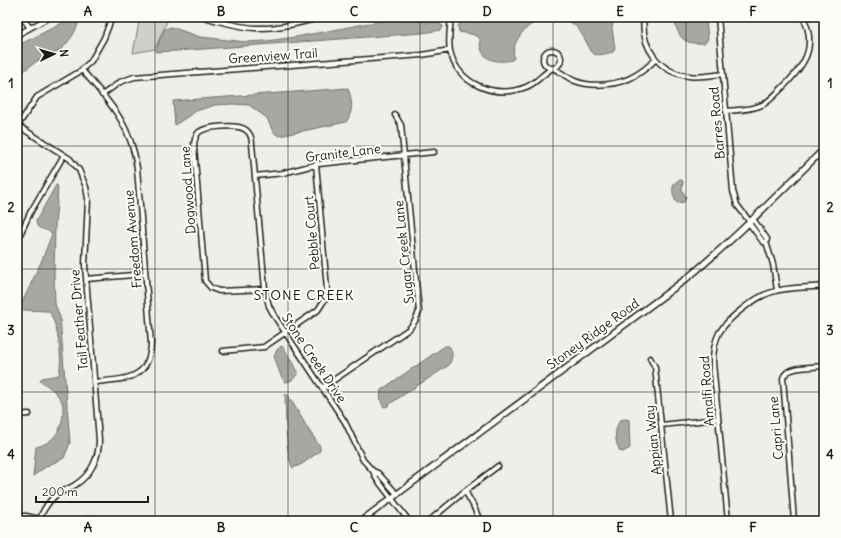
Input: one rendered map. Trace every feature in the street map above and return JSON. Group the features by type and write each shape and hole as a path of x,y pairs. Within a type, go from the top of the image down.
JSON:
{"street":[{"path":"22,17 30,28"},
{"path":"17,35 50,17"},
{"path":"17,126 37,97 82,70 91,61 99,49 112,17"},
{"path":"204,17 238,25 261,28 286,25 322,17"},
{"path":"450,17 450,50 456,65 464,76 479,87 492,91 524,88 537,81 553,68 559,64 561,59 559,54 552,50 546,53 544,60 547,65 553,68 572,79 581,83 616,83 626,80 636,76 656,59"},
{"path":"644,17 643,27 650,51 656,59 670,71 685,76 698,77 723,74"},
{"name":"Barres Road","path":"718,17 734,195 737,206 767,239 766,242 775,271 777,290"},
{"path":"726,111 751,109 763,104 774,97 797,73 805,60 809,47 808,31 804,17"},
{"name":"Greenview Trail","path":"102,94 116,84 134,77 422,55 450,50"},
{"name":"Freedom Avenue","path":"82,70 115,110 129,136 135,156 151,343 148,361 140,372 132,377 124,379 94,382"},
{"name":"Sugar Creek Lane","path":"322,388 409,329 414,324 418,316 419,306 401,125 395,115"},
{"name":"Tail Feather Drive","path":"17,126 64,155 79,170 87,191 88,199 84,254 99,440 98,450 96,460 89,472 80,482 53,498 43,511 39,520"},
{"name":"Dogwood Lane","path":"255,176 252,140 244,129 235,126 209,128 202,130 197,135 194,147 205,281 209,287 219,291 265,289"},
{"name":"Stoney Ridge Road","path":"361,521 686,279 717,254 824,149"},
{"name":"Granite Lane","path":"255,176 283,173 316,164 434,152"},
{"path":"17,241 30,213 64,155"},
{"name":"Pebble Court","path":"223,351 262,348 318,310 324,303 326,296 316,164"},
{"name":"Stone Creek Drive","path":"255,176 265,289 271,311 345,422 363,460 378,473 397,494"},
{"path":"86,279 145,274"},
{"name":"Amalfi Road","path":"728,521 713,358 714,347 719,334 728,322 764,295 777,290 824,286"},
{"name":"Appian Way","path":"650,358 655,367 671,521"},
{"name":"Capri Lane","path":"794,521 783,378 784,374 790,370 824,366"},
{"path":"17,415 29,414"},
{"path":"661,425 718,419"},
{"path":"429,521 498,466"},
{"name":"Stone Creek Drive","path":"374,471 376,478 409,521"},
{"path":"465,491 474,505 480,521"},
{"path":"17,516 26,516 39,520"}],"shaded area":[{"path":"74,17 79,18 79,22 66,45 31,65 17,78 17,46"},
{"path":"140,17 160,17 168,19 155,49 133,53"},
{"path":"549,17 633,17 634,19 633,21 615,20 613,22 612,28 615,49 613,52 600,55 591,52 580,31 572,23 563,20 545,20 537,22 528,27 518,39 515,45 514,58 512,60 505,61 489,58 482,51 480,39 471,34 459,32 458,26 460,23"},
{"path":"701,17 706,20 708,39 705,43 689,42 682,38 675,24 678,20"},
{"path":"391,19 436,23 442,25 443,27 441,30 422,33 156,52 159,41 165,29 171,27 200,37 247,42 296,37"},
{"path":"348,88 352,105 349,118 346,122 279,136 273,132 267,118 249,105 233,104 215,105 196,111 175,125 173,101"},
{"path":"680,180 683,182 682,190 686,197 684,202 677,203 674,197 673,186 674,183"},
{"path":"56,185 58,188 55,227 55,304 60,317 70,443 64,458 47,466 33,476 36,447 52,439 59,429 63,418 63,406 60,398 40,380 42,378 59,375 60,351 55,326 50,312 23,310 20,307 42,260 52,234 49,231 37,226 36,221"},
{"path":"281,346 284,348 298,373 296,377 287,382 285,382 281,376 274,356"},
{"path":"445,346 449,346 452,351 452,358 449,365 388,406 384,407 380,394 381,390"},
{"path":"285,395 288,395 320,446 320,451 302,464 293,468 290,462 287,444"},
{"path":"620,420 629,420 630,448 623,452 620,451 617,443 616,431"},
{"path":"94,515 100,516 102,521 72,521 74,518"}],"district":[{"name":"STONE CREEK","path":"304,295"}]}
